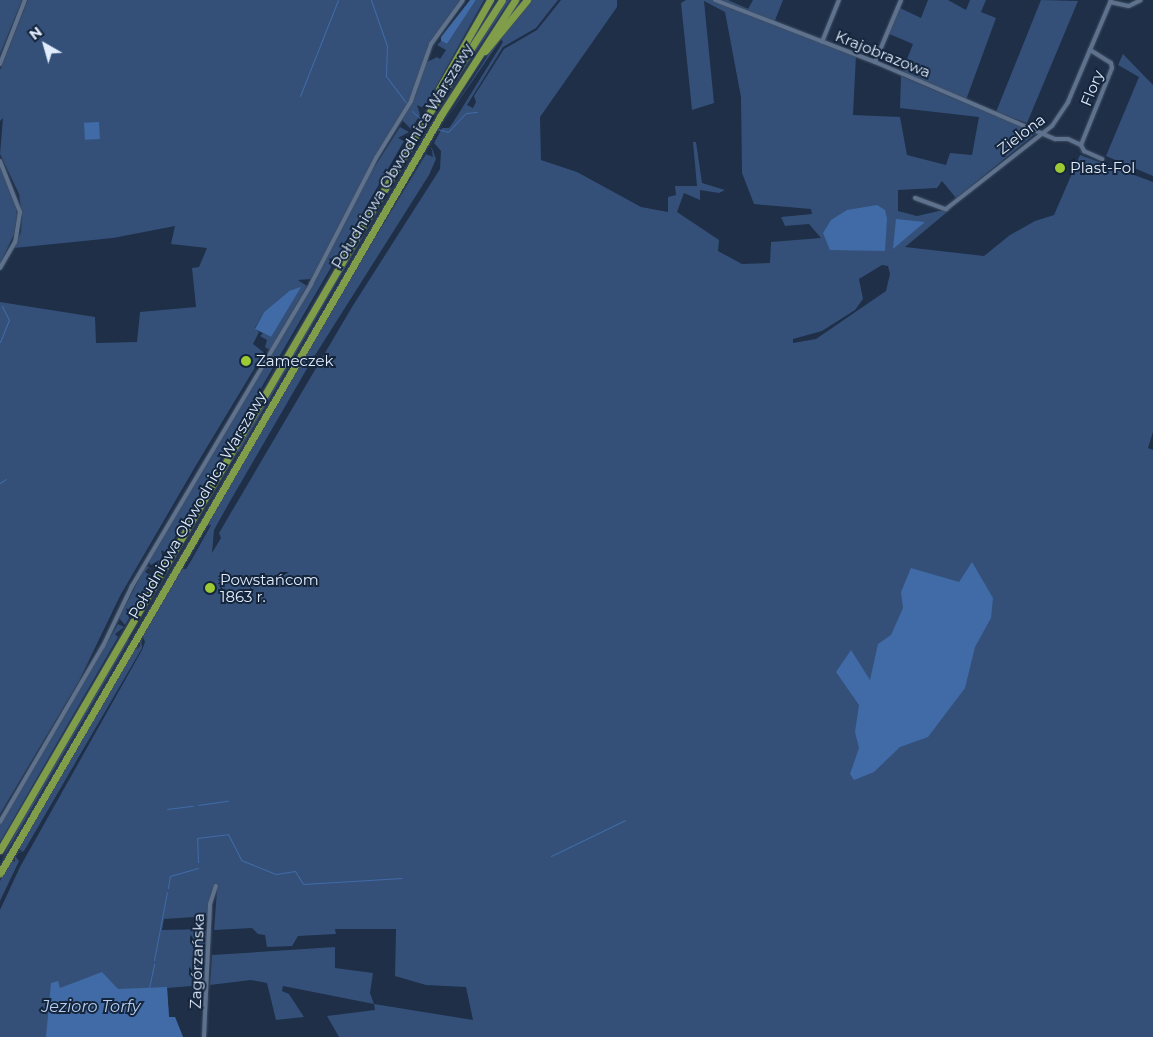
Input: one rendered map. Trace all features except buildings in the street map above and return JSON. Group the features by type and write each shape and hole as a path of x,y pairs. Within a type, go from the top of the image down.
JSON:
{"highway":[{"path":"428,115 458,52 490,0"},
{"name":"Południowa Obwodnica Warszawy","path":"0,850 414,138 502,0"},
{"name":"Południowa Obwodnica Warszawy","path":"0,872 435,124 514,0"},
{"path":"454,93 527,0"}],"street":[{"path":"1,62 25,0"},
{"path":"0,822 103,646 132,586 311,284 376,158 411,101 431,44 464,0"},
{"name":"Krajobrazowa","path":"715,0 875,62 1040,132 1081,145 1084,151 1102,159"},
{"path":"822,42 839,0"},
{"path":"875,62 901,0"},
{"path":"1110,1 1129,6 1141,0"},
{"name":"Zielona","path":"915,198 946,209 1040,132 1052,126 1064,111 1110,1"},
{"name":"Flory","path":"1081,145 1112,68 1090,50"},
{"path":"0,161 20,212 15,242 0,268"},
{"name":"Zagórzańska","path":"204,1037 210,904 216,886"}],"shaded area":[{"path":"0,0 22,0 0,54"},
{"path":"28,0 461,0 428,45 413,94 370,166 311,279 298,280 307,286 270,350 265,347 267,340 260,336 263,333 271,337 289,291 264,312 255,328 259,332 253,344 267,355 260,365 257,364 195,467 120,596 79,681 0,814 0,302 95,317 96,343 137,342 140,312 196,307 192,268 199,267 207,248 171,244 175,226 113,238 14,248 21,232 22,216 19,194 0,154 3,118 0,121 0,70"},
{"path":"476,0 484,0 424,108 417,105 420,115 411,129 402,120 416,95 425,63 437,57 440,59 446,50 437,45 441,41 447,44"},
{"path":"507,0 510,0 432,117 474,49"},
{"path":"531,0 558,0 536,28 503,47 467,105 473,108 476,102 474,96 504,49 537,30 561,0 617,0 617,7 540,117 541,160 577,172 641,207 668,212 668,197 676,195 675,186 697,186 693,142 696,142 702,183 725,190 719,193 700,190 700,200 684,193 677,212 719,240 718,251 742,264 770,263 771,242 821,238 809,224 785,226 781,217 812,214 811,209 754,204 742,173 741,97 725,12 704,1 714,103 692,110 681,3 686,0 728,0 748,9 753,0 783,0 774,23 856,55 853,115 900,117 907,155 946,165 950,153 972,155 979,117 900,108 901,76 1036,133 956,198 942,181 937,188 898,190 898,211 917,216 952,208 905,247 984,256 1010,235 1035,221 1054,215 1080,155 1153,182 1153,432 1148,448 1153,450 1153,1037 339,1037 327,1016 375,1010 374,1004 473,1020 466,987 426,985 395,976 396,929 335,929 336,934 298,936 292,946 267,947 265,935 258,934 252,928 214,930 217,890 211,892 209,916 164,919 162,930 208,929 204,985 167,988 169,1017 175,1017 183,1037 0,1037 0,910 20,867 142,650 145,642 142,634 180,569 186,569 192,559 211,525 207,524 184,563 318,332 426,154 433,157 431,146 436,159 429,175 312,360 229,503 214,530 212,553 221,538 219,533 352,307 440,169 441,151 434,143 442,128 449,128 454,121 503,42 501,39 445,121 492,49","holes":["882,265 888,266 890,274 886,291 816,339 793,343 793,339 822,331 855,310 863,299 859,279"]},
{"path":"928,0 948,0 966,10 970,0 986,0 981,12 996,18 966,100 902,72 913,44 887,33 898,7 921,18"},
{"path":"1041,0 1078,1 1027,123 996,112"},
{"path":"1123,54 1153,85 1153,176 1106,156 1139,77 1118,65"},
{"path":"400,127 409,132 398,138 404,141 168,549 165,552 161,550 163,559 157,568 159,560 151,565 148,561 288,326 368,177"},
{"path":"416,144 239,452 237,451 350,257"},
{"path":"0,167 13,193 17,215 14,234 0,264"},
{"path":"146,566 152,569 148,568 145,572 153,577 125,625 119,618"},
{"path":"118,624 124,627 115,634 118,637 0,842 0,825"},
{"path":"141,637 142,648 24,851 16,854 22,851 17,848 134,646 137,649 140,646"},
{"path":"127,639 129,640 0,863 26,812"},
{"path":"17,848 11,860 15,862 15,856 19,861 0,901 0,881"},
{"path":"335,947 335,968 373,973 370,993 374,1004 283,986 282,991 289,994 304,1017 276,1020 267,983 251,980 210,985 212,955"}],"water":[{"path":"470,0 476,0 447,44 441,41 441,37"},
{"path":"99,122 100,139 85,140 84,123"},
{"path":"877,205 885,210 887,219 885,251 830,250 823,233 831,220 847,210"},
{"path":"896,219 925,222 893,249"},
{"path":"301,287 271,337 255,329 264,312 289,291"},
{"path":"972,562 993,598 991,618 975,647 965,688 928,737 900,747 874,772 854,780 850,774 859,748 855,732 859,705 836,672 851,650 870,680 878,644 891,635 903,608 901,592 911,568 959,582"},
{"name":"Jezioro Torfy","path":"102,972 118,989 167,987 169,1017 175,1017 183,1037 46,1037 51,983 58,981 60,988"}],"waterway":[{"path":"300,96 338,0"},
{"path":"371,0 387,46 386,76 406,103"},
{"path":"412,111 421,119"},
{"path":"437,129 448,132 466,113 477,112"},
{"path":"0,342 9,320 2,306"},
{"path":"0,483 6,479"},
{"path":"198,805 228,801"},
{"path":"167,809 193,806"},
{"path":"551,856 625,820"},
{"path":"198,862 197,838 228,834 241,860 276,874 295,871 303,884 402,878"},
{"path":"168,888 170,876 198,868"},
{"path":"154,960 167,892"},
{"path":"149,988 154,964"}],"place":[{"name":"Plast-Fol","path":"1060,168"},
{"name":"Zameczek","path":"246,361"},
{"name":"Powstańcom 1863 r.","path":"210,588"}]}
